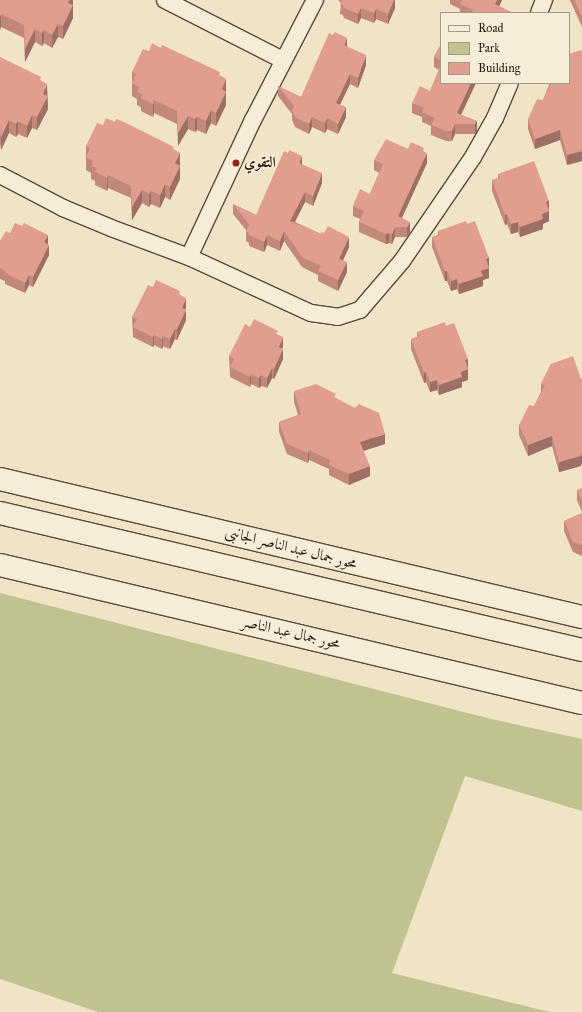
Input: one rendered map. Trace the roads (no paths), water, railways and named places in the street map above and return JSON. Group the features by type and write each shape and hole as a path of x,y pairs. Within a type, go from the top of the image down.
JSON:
{"main road":[{"name":"محور جمال عبد الناصر الجانبى","path":"0,479 582,617"},
{"path":"0,513 582,650"},
{"name":"محور جمال عبد الناصر","path":"0,565 582,703"}],"street":[{"path":"165,0 283,60"},
{"path":"189,257 283,60 315,0"},
{"path":"539,12 544,0"},
{"path":"0,176 63,208 189,257 311,313 338,317 360,310 402,261 467,167 494,118 510,84"}],"place":[{"name":"التقوي","path":"236,163"}]}
